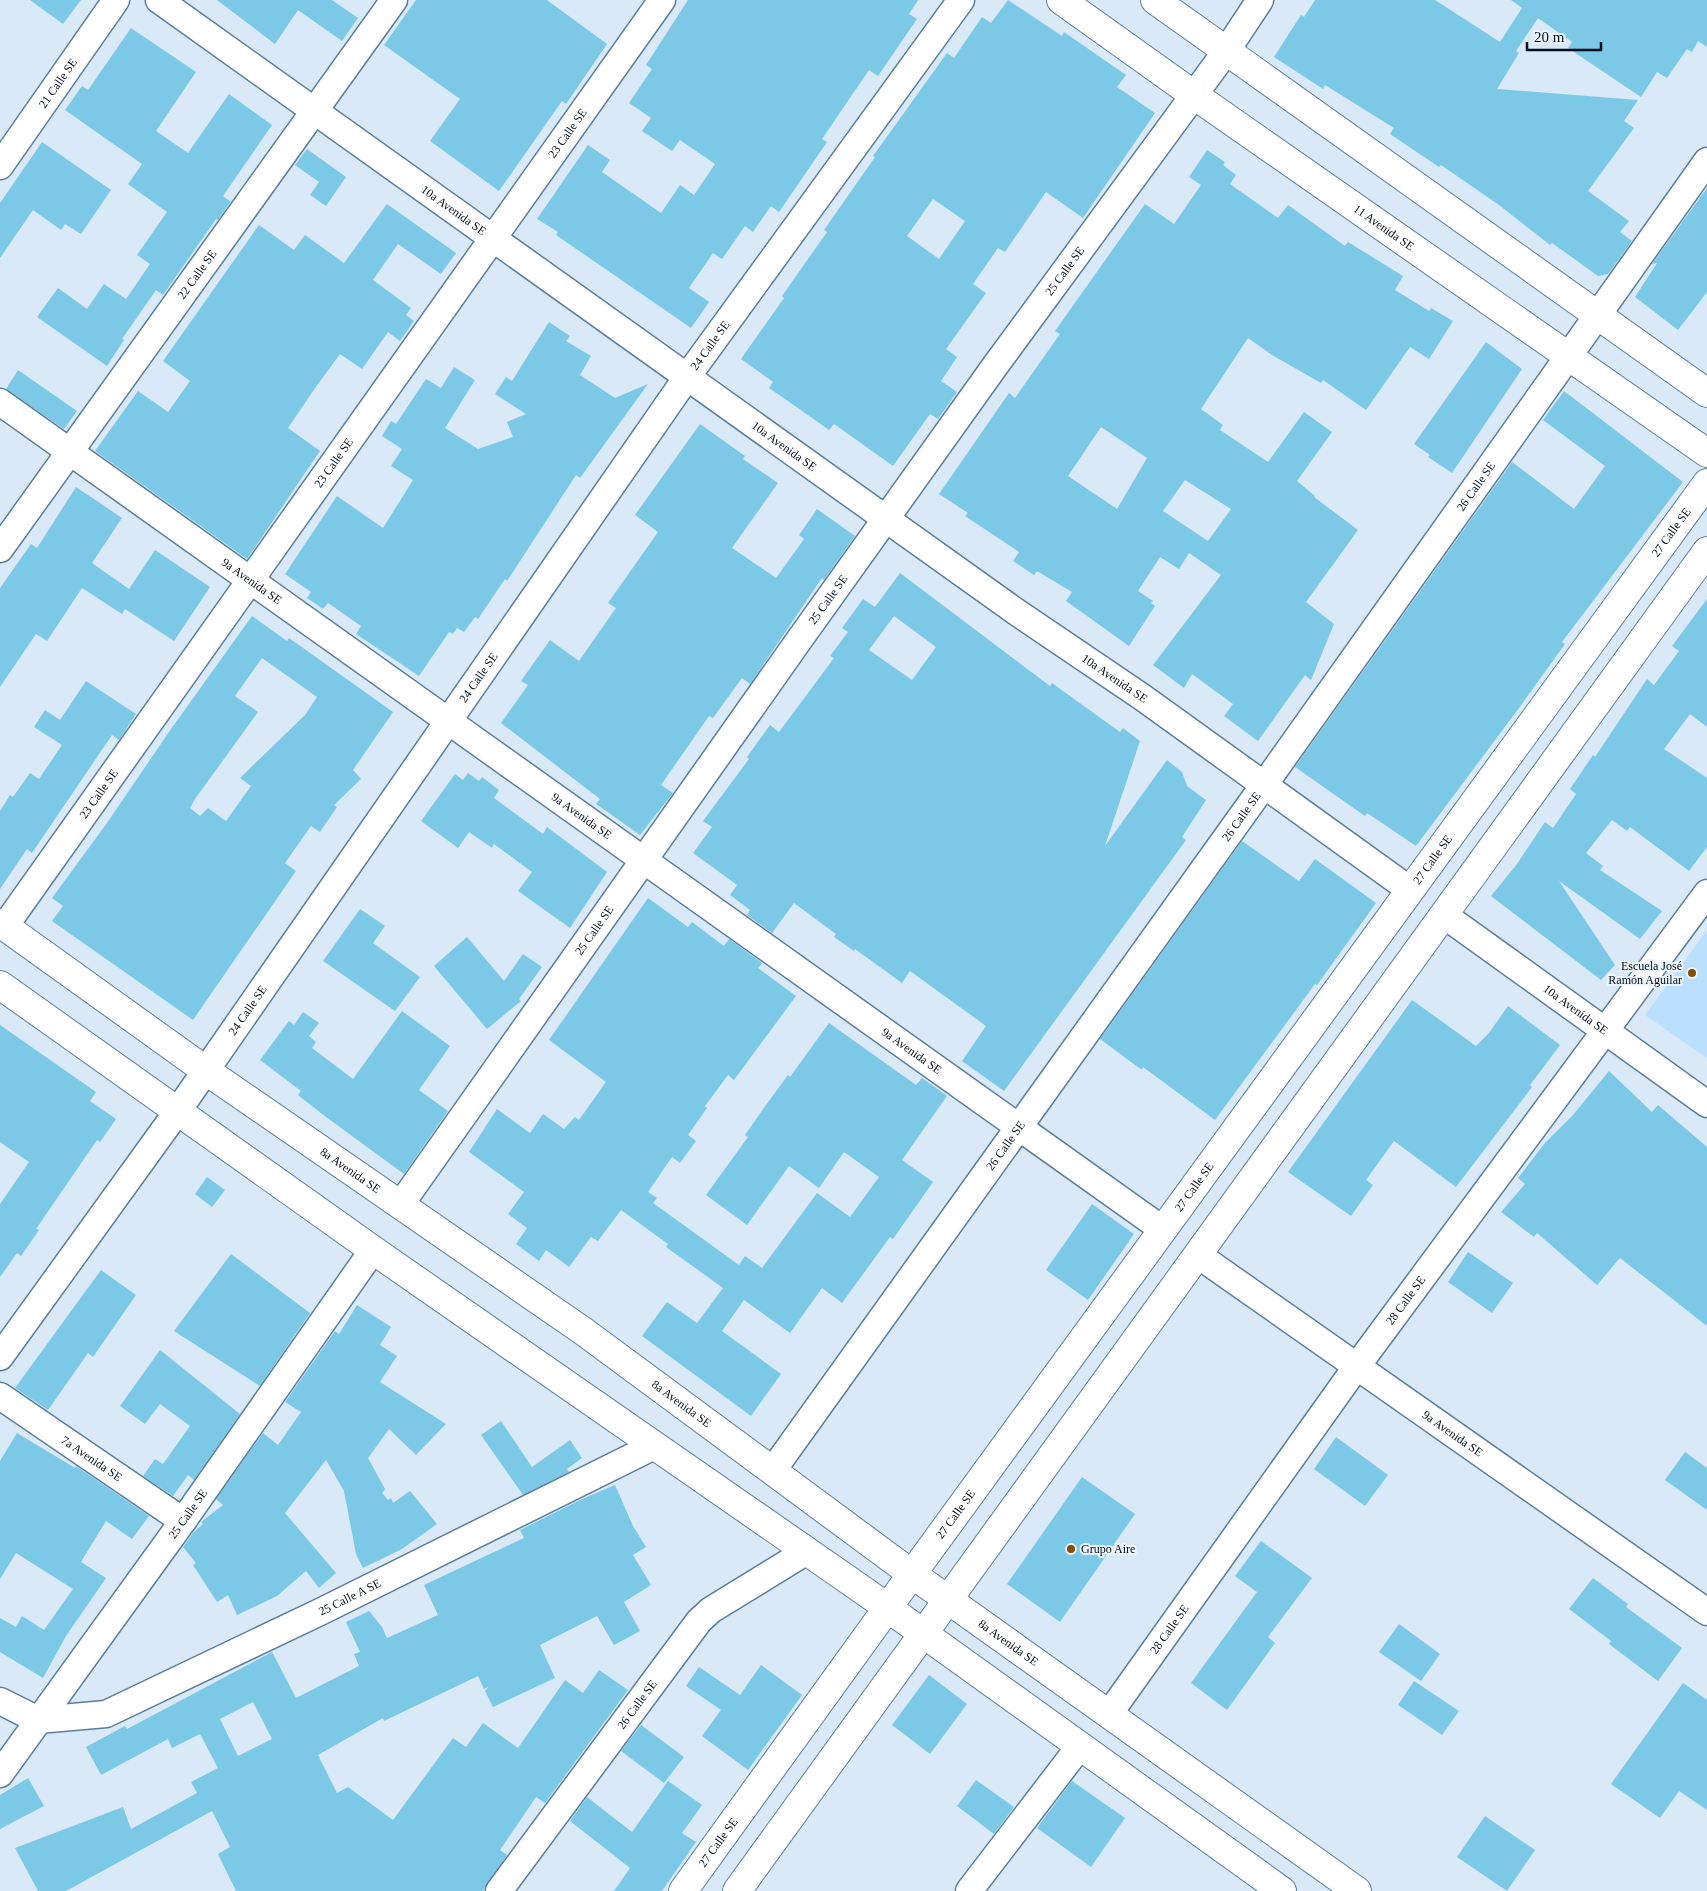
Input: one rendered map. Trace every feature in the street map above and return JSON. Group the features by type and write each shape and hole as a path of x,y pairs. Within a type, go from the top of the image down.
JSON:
{"street":[{"name":"21 Calle SE","path":"0,166 116,0"},
{"name":"10a Avenida SE","path":"159,0 1410,890"},
{"name":"22 Calle SE","path":"0,549 394,0"},
{"name":"23 Calle SE","path":"3,924 662,0"},
{"name":"24 Calle SE","path":"0,1357 177,1112 687,377 961,0"},
{"name":"11 Avenida SE","path":"1061,0 1707,453"},
{"path":"1155,0 1707,393"},
{"name":"25 Calle SE","path":"401,1204 995,366 1227,50 1260,0"},
{"name":"26 Calle SE","path":"773,1470 1264,785 1707,161"},
{"name":"9a Avenida SE","path":"0,402 1162,1230"},
{"name":"27 Calle SE","path":"683,1891 1707,483"},
{"path":"737,1891 1707,551"},
{"name":"28 Calle SE","path":"1110,1714 1357,1366 1707,893"},
{"name":"10a Avenida SE","path":"1444,915 1707,1104"},
{"name":"8a Avenida SE","path":"3,924 205,1070 583,1331 912,1574 1357,1891"},
{"path":"0,985 373,1250 807,1551 1282,1891"},
{"name":"25 Calle SE","path":"0,1774 183,1521 373,1250"},
{"name":"9a Avenida SE","path":"1198,1255 1707,1612"},
{"name":"7a Avenida SE","path":"0,1396 183,1521"},
{"name":"25 Calle A SE","path":"38,1720 106,1714 322,1612 654,1446"},
{"name":"26 Calle SE","path":"499,1891 699,1622 711,1610 807,1551"},
{"path":"0,1701 38,1720"},
{"path":"969,1891 1080,1746"}],"shaded area":[{"name":"Escuela José Ramón Aguilar","path":"1707,930 1707,1058 1645,1015"}],"building":[{"path":"30,0 81,0 63,24"},
{"path":"217,0 332,0 358,18 342,41 298,10 275,44"},
{"path":"416,0 547,0 607,44 566,104 562,101 499,191 430,141 460,99 384,45"},
{"path":"688,0 918,0 909,14 917,19 878,76 869,70 822,139 827,142 779,212 771,206 753,232 745,226 722,259 713,253 689,288 709,302 691,328 556,235 558,232 537,219 588,145 610,160 602,172 661,213 680,185 694,195 715,164 680,140 672,151 642,131 651,118 629,103 652,69 646,65"},
{"path":"1008,0 1062,36 1064,32 1126,75 1117,87 1155,113 1083,218 1046,192 1005,252 998,248 973,284 986,293 946,349 957,357 941,381 957,392 938,419 930,414 893,466 834,424 829,430 769,388 773,382 741,359 827,232 824,230 875,157 873,156 947,53 954,58 982,17 991,23","holes":["933,199 965,221 939,259 907,236"]},
{"path":"1315,0 1435,0 1500,42 1522,8 1511,0 1707,0 1707,47 1698,41 1692,52 1687,49 1667,78 1657,72 1641,97 1568,48 1572,42 1538,18 1516,51 1519,53 1497,89 1638,100 1624,121 1634,128 1588,191 1629,221 1620,232 1632,241 1608,274 1598,276 1552,243 1550,245 1499,205 1441,165 1439,167 1390,134 1394,128 1325,85 1323,89 1274,57 1301,15 1304,17"},
{"path":"131,28 196,72 156,131 188,153 229,94 272,125 223,196 231,202 218,220 216,219 163,295 156,290 122,339 124,340 107,366 37,317 58,288 87,309 104,284 126,299 150,264 137,255 167,212 128,184 142,164 65,110 82,86 88,90"},
{"path":"42,142 111,190 81,234 65,224 61,230 33,210 0,258 0,203"},
{"path":"307,149 346,177 326,206 310,195 319,182 295,165"},
{"path":"1207,150 1225,162 1223,165 1236,175 1230,184 1278,218 1288,205 1345,246 1348,242 1403,276 1395,290 1429,311 1431,308 1453,321 1429,359 1410,347 1366,410 1323,380 1321,383 1272,355 1248,338 1201,409 1223,425 1220,430 1268,462 1304,412 1332,432 1297,481 1314,497 1358,530 1306,602 1334,624 1311,680 1305,675 1258,741 1224,716 1233,704 1192,674 1184,688 1153,665 1221,575 1189,553 1179,569 1160,557 1138,591 1153,601 1151,603 1155,606 1129,646 1066,601 1072,592 1037,571 1034,575 1013,561 1019,552 965,516 968,513 939,494 1009,393 1015,398 1060,334 1055,331 1145,204 1174,224 1201,185 1189,177","holes":["1101,427 1147,458 1117,509 1068,476","1185,480 1231,509 1208,541 1163,511"]},
{"path":"1707,188 1707,292 1678,330 1635,297 1657,263 1652,264"},
{"path":"387,204 456,253 441,274 398,244 373,280 411,308 406,315 414,321 400,341 388,332 362,369 340,354 313,391 288,428 320,451 247,559 95,451 138,391 168,412 190,381 163,361 259,225 294,250 305,235 344,263"},
{"path":"549,322 570,336 566,341 591,356 580,375 615,398 648,384 580,478 576,475 507,581 505,579 478,619 475,617 464,632 457,628 453,634 449,632 419,676 356,634 361,626 328,603 323,609 307,598 311,592 285,574 337,496 383,528 413,480 391,466 402,449 382,436 391,421 396,424 426,379 441,388 454,367 475,380 445,428 478,449 513,437 507,422 526,414 495,394 506,377 512,381"},
{"path":"1486,342 1522,369 1452,473 1428,457 1430,455 1414,444"},
{"path":"18,370 77,411 64,429 6,389"},
{"path":"1564,391 1683,482 1562,642 1565,644 1416,846 1367,813 1365,816 1295,767 1512,462 1574,509 1605,466 1543,420"},
{"path":"700,424 745,456 743,459 778,483 732,548 776,578 804,539 799,535 817,509 855,536 824,580 822,578 750,684 742,678 713,718 709,716 661,785 673,793 640,835 596,804 600,799 501,723 528,685 521,681 550,640 579,661 616,608 608,603 658,532 635,515"},
{"path":"76,487 122,518 92,563 129,589 155,550 210,587 174,641 125,609 122,614 82,588 47,641 36,634 0,687 0,588 31,544 37,548"},
{"path":"900,573 1050,686 1052,683 1120,732 1123,728 1140,741 1105,846 1167,760 1182,772 1187,786 1206,800 1182,837 1186,840 1004,1091 962,1061 986,1026 910,971 902,983 855,949 854,951 834,937 836,934 794,903 772,933 747,915 750,910 730,895 737,885 693,853 712,827 703,821 749,759 747,757 770,725 779,732 834,658 830,656 848,632 842,628 863,599 875,607","holes":["894,616 936,647 912,680 869,650"]},
{"path":"1707,599 1707,727 1690,714 1664,749 1707,778 1707,847 1689,871 1630,827 1627,831 1612,820 1586,853 1603,866 1600,870 1662,911 1640,939 1559,881 1615,965 1601,980 1491,896 1517,864 1545,822 1553,828 1576,794 1570,789 1593,755 1595,757 1647,679 1654,685 1679,651 1672,646"},
{"path":"252,616 287,641 289,638 393,712 353,770 361,779 334,805 337,807 320,832 311,826 285,863 296,871 193,1020 52,921 63,906 52,898 107,823 171,729","holes":["262,658 317,697 305,715 240,778 251,786 226,821 208,808 200,816 190,808 258,712 235,696"]},
{"path":"86,681 136,714 119,740 112,735 32,853 27,849 0,889 0,811 10,795 13,797 30,773 39,779 62,745 34,727 45,710 60,720"},
{"path":"468,773 479,781 482,777 499,790 494,798 543,834 547,827 607,872 570,928 518,891 532,872 494,844 492,848 469,832 458,848 421,821 455,774 463,780"},
{"path":"1242,841 1299,881 1315,859 1376,903 1215,1120 1143,1067 1142,1070 1100,1039"},
{"path":"648,898 688,927 692,922 724,946 729,939 762,963 758,968 796,996 734,1080 728,1075 705,1106 707,1108 688,1135 696,1141 680,1163 672,1157 648,1192 657,1198 653,1203 739,1265 745,1256 762,1268 817,1193 850,1217 879,1177 844,1152 819,1188 789,1166 747,1225 706,1195 748,1137 745,1135 766,1105 788,1075 790,1077 829,1023 916,1085 922,1078 947,1096 902,1160 933,1182 893,1239 890,1237 842,1303 822,1288 790,1333 744,1300 722,1331 781,1374 751,1416 642,1336 667,1302 697,1323 723,1288 666,1247 668,1244 621,1210 598,1241 591,1237 569,1267 546,1250 539,1261 516,1244 527,1228 508,1214 524,1192 469,1152 497,1109 530,1133 543,1114 564,1129 575,1117 579,1120 606,1082 549,1040"},
{"path":"360,909 385,926 373,943 420,977 395,1011 323,961"},
{"path":"467,937 504,981 523,954 542,967 519,999 521,1001 487,1029 434,966"},
{"path":"1412,1000 1476,1046 1489,1033 1508,1006 1560,1045 1530,1085 1532,1087 1456,1187 1394,1141 1366,1180 1373,1185 1351,1216 1288,1172"},
{"path":"402,1011 450,1046 419,1090 448,1111 404,1174 298,1095 301,1091 260,1060 289,1021 294,1025 303,1012 319,1023 309,1036 316,1042 312,1048 353,1079"},
{"path":"0,1025 96,1092 90,1101 116,1119 100,1142 97,1140 36,1229 39,1230 21,1256 17,1253 0,1277 0,1204 29,1162 0,1142"},
{"path":"1609,1071 1652,1112 1658,1105 1707,1147 1707,1326 1620,1258 1597,1285 1537,1233 1534,1237 1501,1212 1525,1184 1518,1178 1545,1143 1573,1115"},
{"path":"207,1177 225,1190 212,1207 195,1194"},
{"path":"1092,1204 1134,1234 1088,1300 1046,1270"},
{"path":"1468,1252 1513,1283 1492,1313 1448,1282"},
{"path":"231,1254 310,1313 260,1386 174,1331"},
{"path":"101,1270 136,1295 93,1357 88,1353 48,1410 15,1388"},
{"path":"357,1305 391,1327 380,1345 397,1356 380,1382 446,1424 416,1455 389,1429 368,1458 385,1489 382,1493 388,1500 391,1498 393,1503 410,1491 437,1524 402,1549 363,1568 356,1554 344,1491 326,1460 285,1513 336,1573 319,1588 306,1571 277,1596 237,1615 228,1595 217,1602 193,1565 196,1563 183,1547 194,1532 203,1524 201,1522 223,1505 216,1499 263,1433 278,1445 301,1412 285,1402 335,1331 339,1334"},
{"path":"160,1350 240,1414 194,1480 188,1475 173,1496 143,1476 155,1459 163,1464 190,1426 160,1404 145,1424 120,1406"},
{"path":"501,1421 532,1467 570,1440 582,1458 567,1469 569,1472 523,1495 481,1435"},
{"path":"17,1433 75,1468 76,1466 149,1516 132,1539 106,1521 81,1562 106,1578 66,1636 43,1678 0,1652 0,1618 16,1627 22,1616 44,1630 73,1589 16,1553 0,1579 0,1461"},
{"path":"1336,1437 1388,1475 1365,1506 1314,1469"},
{"path":"1685,1452 1707,1468 1707,1510 1665,1480"},
{"name":"Grupo Aire","path":"1082,1477 1135,1514 1060,1622 1007,1584"},
{"path":"615,1485 633,1526 646,1547 633,1555 651,1585 624,1602 640,1631 614,1645 597,1616 540,1645 555,1678 493,1707 485,1691 488,1687 484,1689 478,1676 384,1721 383,1718 318,1755 337,1793 348,1787 393,1820 453,1738 466,1747 483,1723 518,1748 565,1680 583,1693 599,1670 628,1690 545,1803 536,1797 500,1850 507,1855 483,1891 236,1891 218,1854 230,1847 212,1811 66,1891 38,1891 15,1848 123,1807 131,1829 197,1793 191,1782 218,1768 200,1734 172,1748 168,1739 101,1775 86,1747 125,1726 127,1729 272,1652 296,1698 359,1666 354,1654 360,1652 346,1622 369,1611 382,1627 387,1638 438,1615 424,1585 524,1538 520,1530","holes":["253,1702 272,1739 238,1756 220,1719"]},
{"path":"1261,1541 1312,1578 1268,1637 1275,1643 1227,1710 1191,1683 1257,1592 1235,1576"},
{"path":"1593,1578 1628,1604 1626,1607 1682,1648 1658,1681 1609,1644 1611,1641 1569,1609"},
{"path":"1399,1624 1440,1654 1421,1681 1379,1652"},
{"path":"761,1665 802,1695 748,1770 702,1736 721,1710 686,1686 699,1667 740,1695"},
{"path":"929,1675 967,1704 930,1754 892,1725"},
{"path":"1414,1681 1459,1711 1442,1735 1398,1705"},
{"path":"1683,1683 1707,1700 1707,1810 1679,1791 1660,1818 1611,1784"},
{"path":"641,1725 684,1757 664,1783 621,1751"},
{"path":"28,1778 44,1806 0,1829 0,1795"},
{"path":"976,1780 1014,1807 994,1834 957,1806"},
{"path":"668,1781 702,1805 682,1833 696,1842 662,1891 614,1891 630,1868 570,1821 587,1797 632,1832"},
{"path":"1072,1781 1125,1818 1091,1867 1037,1828"},
{"path":"1485,1816 1535,1850 1507,1891 1457,1857"}],"place":[{"name":"Escuela José Ramón Aguilar","path":"1692,973"},
{"name":"Grupo Aire","path":"1071,1549"}]}
